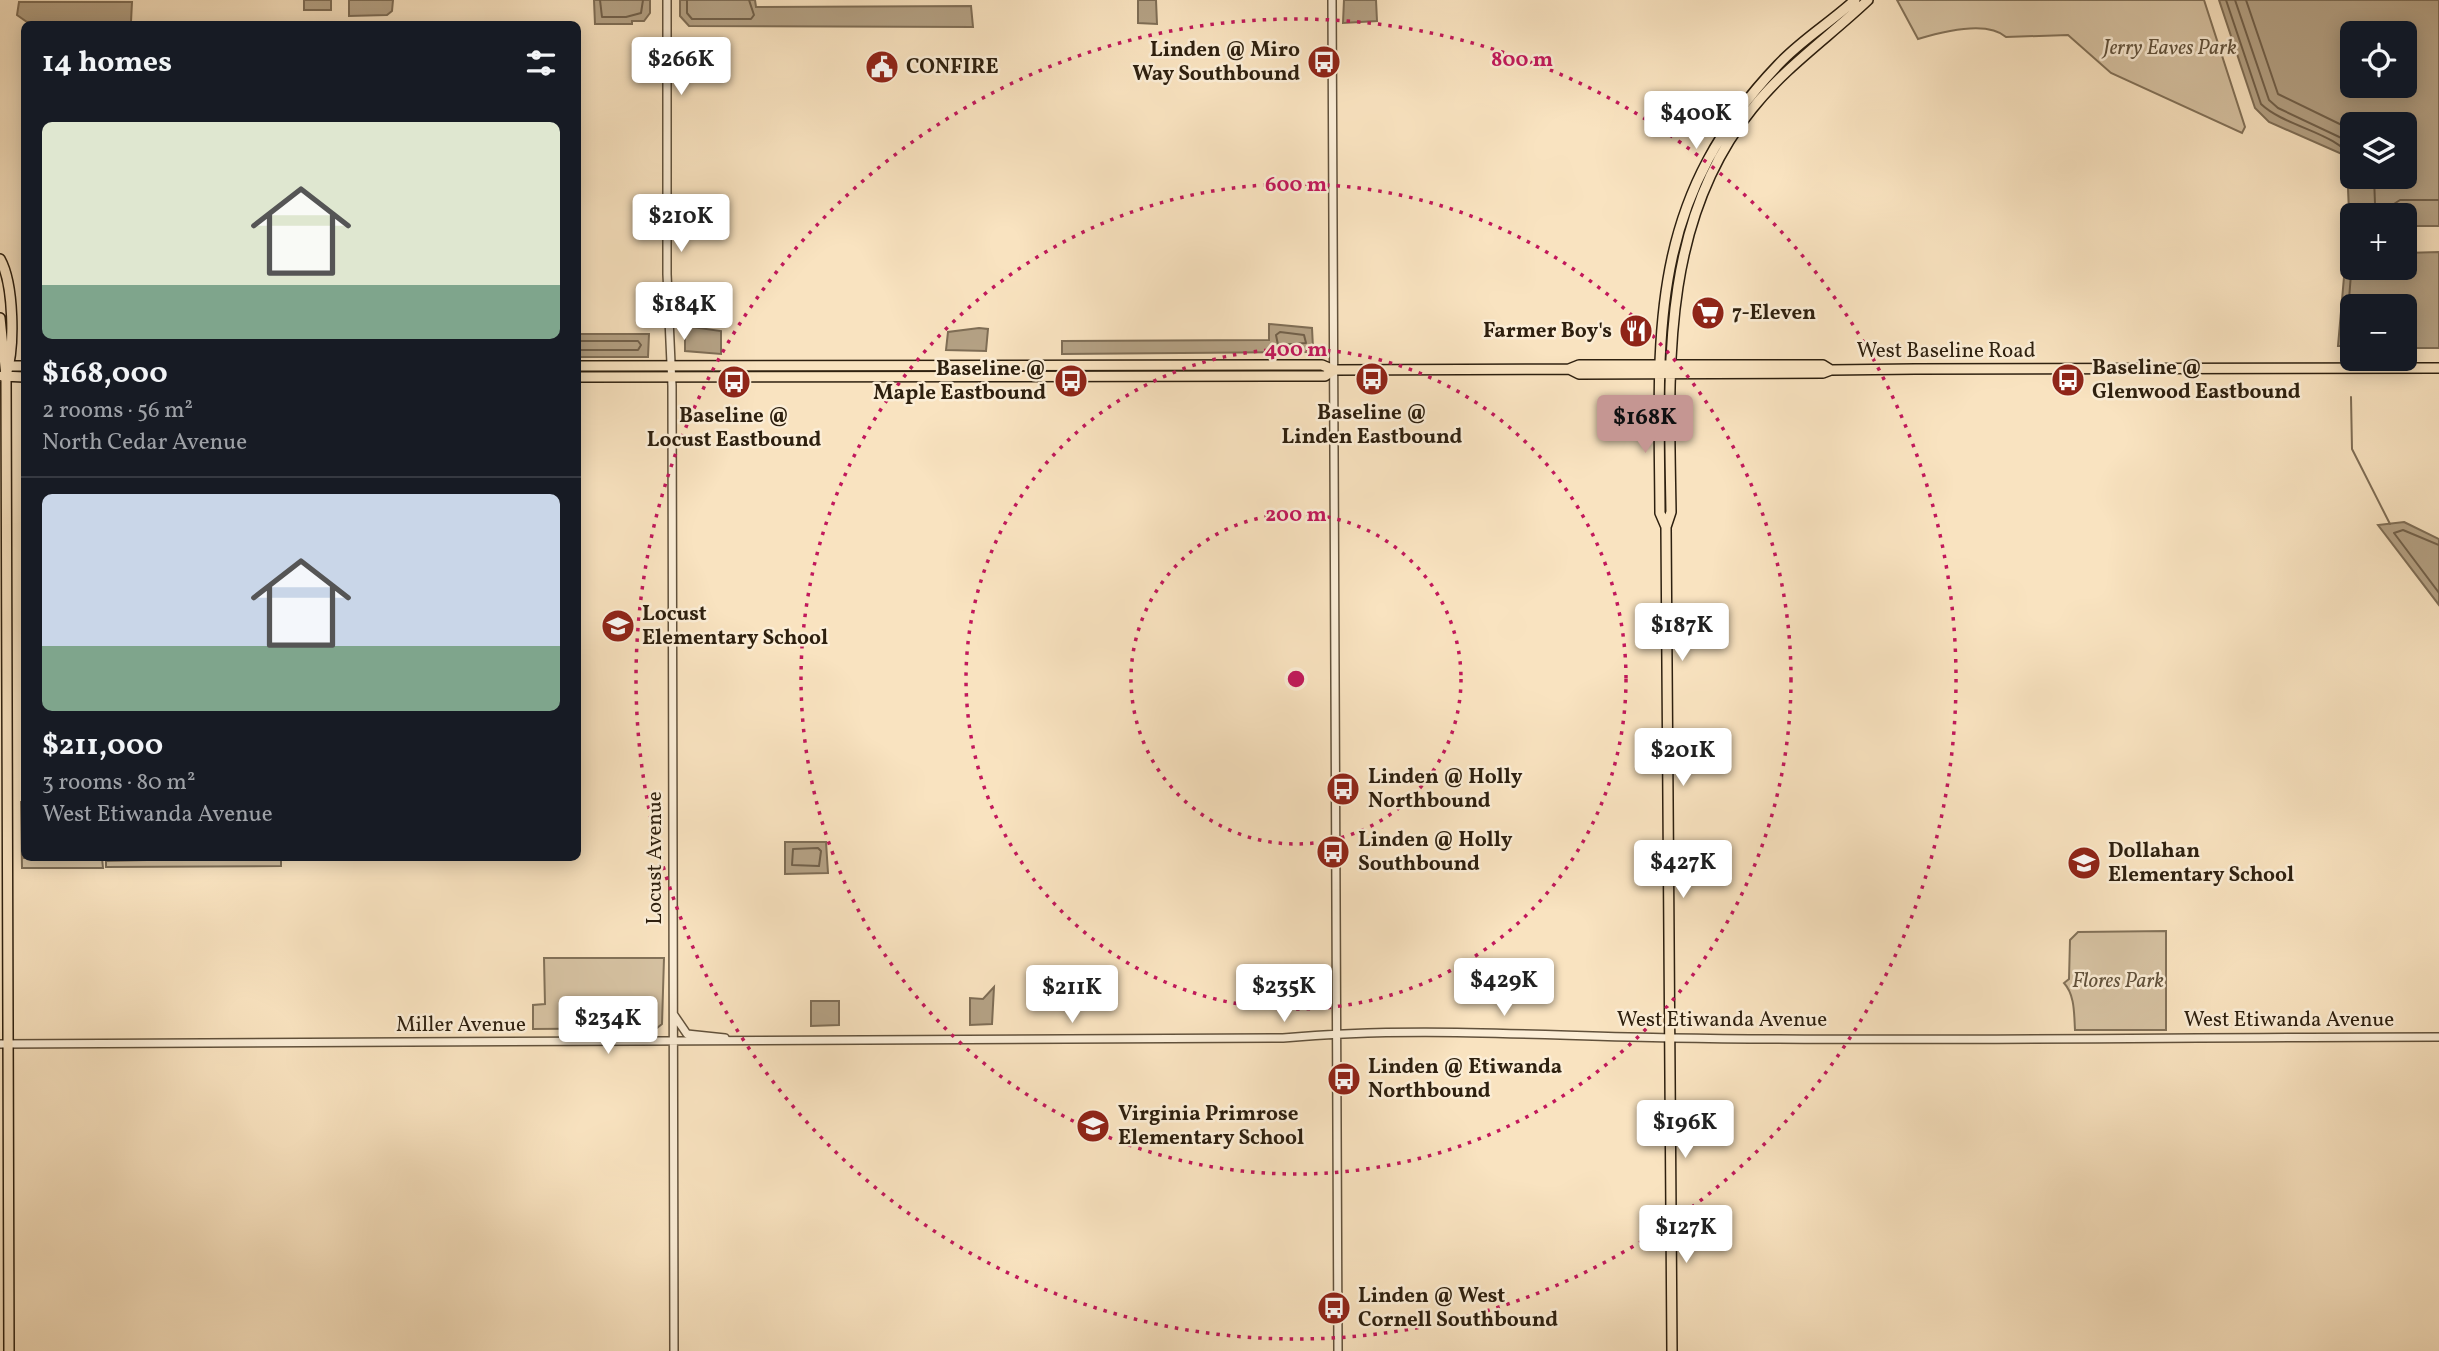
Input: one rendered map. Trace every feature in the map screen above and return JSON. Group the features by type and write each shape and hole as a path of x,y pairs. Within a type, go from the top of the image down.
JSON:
{"main road":[{"path":"1666,527 1660,513 1659,370 1664,293 1678,226 1701,174 1735,117 1777,65 1855,0"},
{"path":"1672,1351 1666,527 1671,512 1671,370 1675,297 1686,244 1707,183 1724,150 1751,110 1784,73 1868,0"},
{"path":"0,259 10,310 3,376 4,1044 9,1351"},
{"path":"0,318 4,366"},
{"name":"West Baseline Road","path":"581,366 1322,365 1334,370 1569,369 1579,365 1659,370 1823,365 1831,370 2439,368"},
{"name":"West Baseline Road","path":"581,377 1325,376 1334,370"},
{"path":"3,376 21,377"}],"street":[{"name":"Locust Avenue","path":"667,0 671,366 674,1351"},
{"path":"1332,0 1338,1351"},
{"path":"673,1010 679,1026 687,1034 739,1041"},
{"name":"West Etiwanda Avenue","path":"1006,1040 1283,1038 1337,1033 1536,1033 1669,1038 2439,1037"},
{"name":"Miller Avenue","path":"4,1044 1006,1040"}],"green space":[{"name":"Jerry Eaves Park","path":"1897,0 2204,0 2245,127 2242,133 2111,73 2068,35 2006,37 1998,32 1976,28 1918,39"},
{"path":"22,861 102,861 103,868 22,868"},
{"path":"106,861 281,861 281,866 106,867"},
{"name":"Flores Park","path":"2166,931 2166,1030 2075,1030 2072,999 2064,983 2069,979 2070,940 2078,932"},
{"path":"544,958 664,958 662,1024 657,1028 533,1029 533,1005 545,1004"}],"water":[{"path":"304,0 331,0 331,10 304,10"},
{"path":"349,0 393,0 392,11 387,15 349,16"},
{"path":"594,0 650,0 650,13 644,21 632,21 632,24 595,24"},
{"path":"680,0 755,0 756,7 971,6 973,27 689,26 680,16"},
{"path":"1138,0 1156,0 1157,24 1138,23"},
{"path":"1344,0 1376,0 1377,21 1343,23"},
{"path":"2219,0 2439,0 2439,226 2417,226 2417,203 2349,203 2348,189 2417,189 2417,112 2340,112 2340,153 2269,122 2255,108"},
{"path":"19,2 132,2 131,21 26,21 17,15"},
{"path":"2439,252 2439,348 2417,348 2417,294 2343,294 2344,280 2417,280 2417,253"},
{"path":"1269,324 1312,328 1313,348 1309,352 1062,354 1062,341 1269,340"},
{"path":"685,326 721,331 721,354 685,351"},
{"path":"988,329 986,351 946,350 948,332"},
{"path":"581,334 649,334 648,357 581,357"},
{"path":"2404,522 2439,539 2439,605 2378,525"},
{"path":"785,842 826,842 828,873 785,874"},
{"path":"994,987 992,1024 970,1025 970,998 983,999"},
{"path":"811,1001 839,1001 839,1025 811,1026"}],"waterway":[{"path":"2351,397 2352,449 2390,524"}],"place":[{"name":"Linden @ Miro Way Southbound","path":"1324,62"},
{"name":"CONFIRE","path":"882,67"},
{"name":"7-Eleven","path":"1708,313"},
{"name":"Farmer Boy's","path":"1636,331"},
{"name":"Baseline @ Linden Eastbound","path":"1372,379"},
{"name":"Baseline @ Glenwood Eastbound","path":"2068,380"},
{"name":"Baseline @ Maple Eastbound","path":"1071,381"},
{"name":"Baseline @ Locust Eastbound","path":"734,382"},
{"name":"Locust Elementary School","path":"618,626"},
{"name":"Linden @ Holly Northbound","path":"1343,789"},
{"name":"Linden @ Holly Southbound","path":"1333,852"},
{"name":"Dollahan Elementary School","path":"2084,863"},
{"name":"Linden @ Etiwanda Northbound","path":"1344,1079"},
{"name":"Virginia Primrose Elementary School","path":"1093,1126"},
{"name":"Linden @ West Cornell Southbound","path":"1334,1308"}]}
